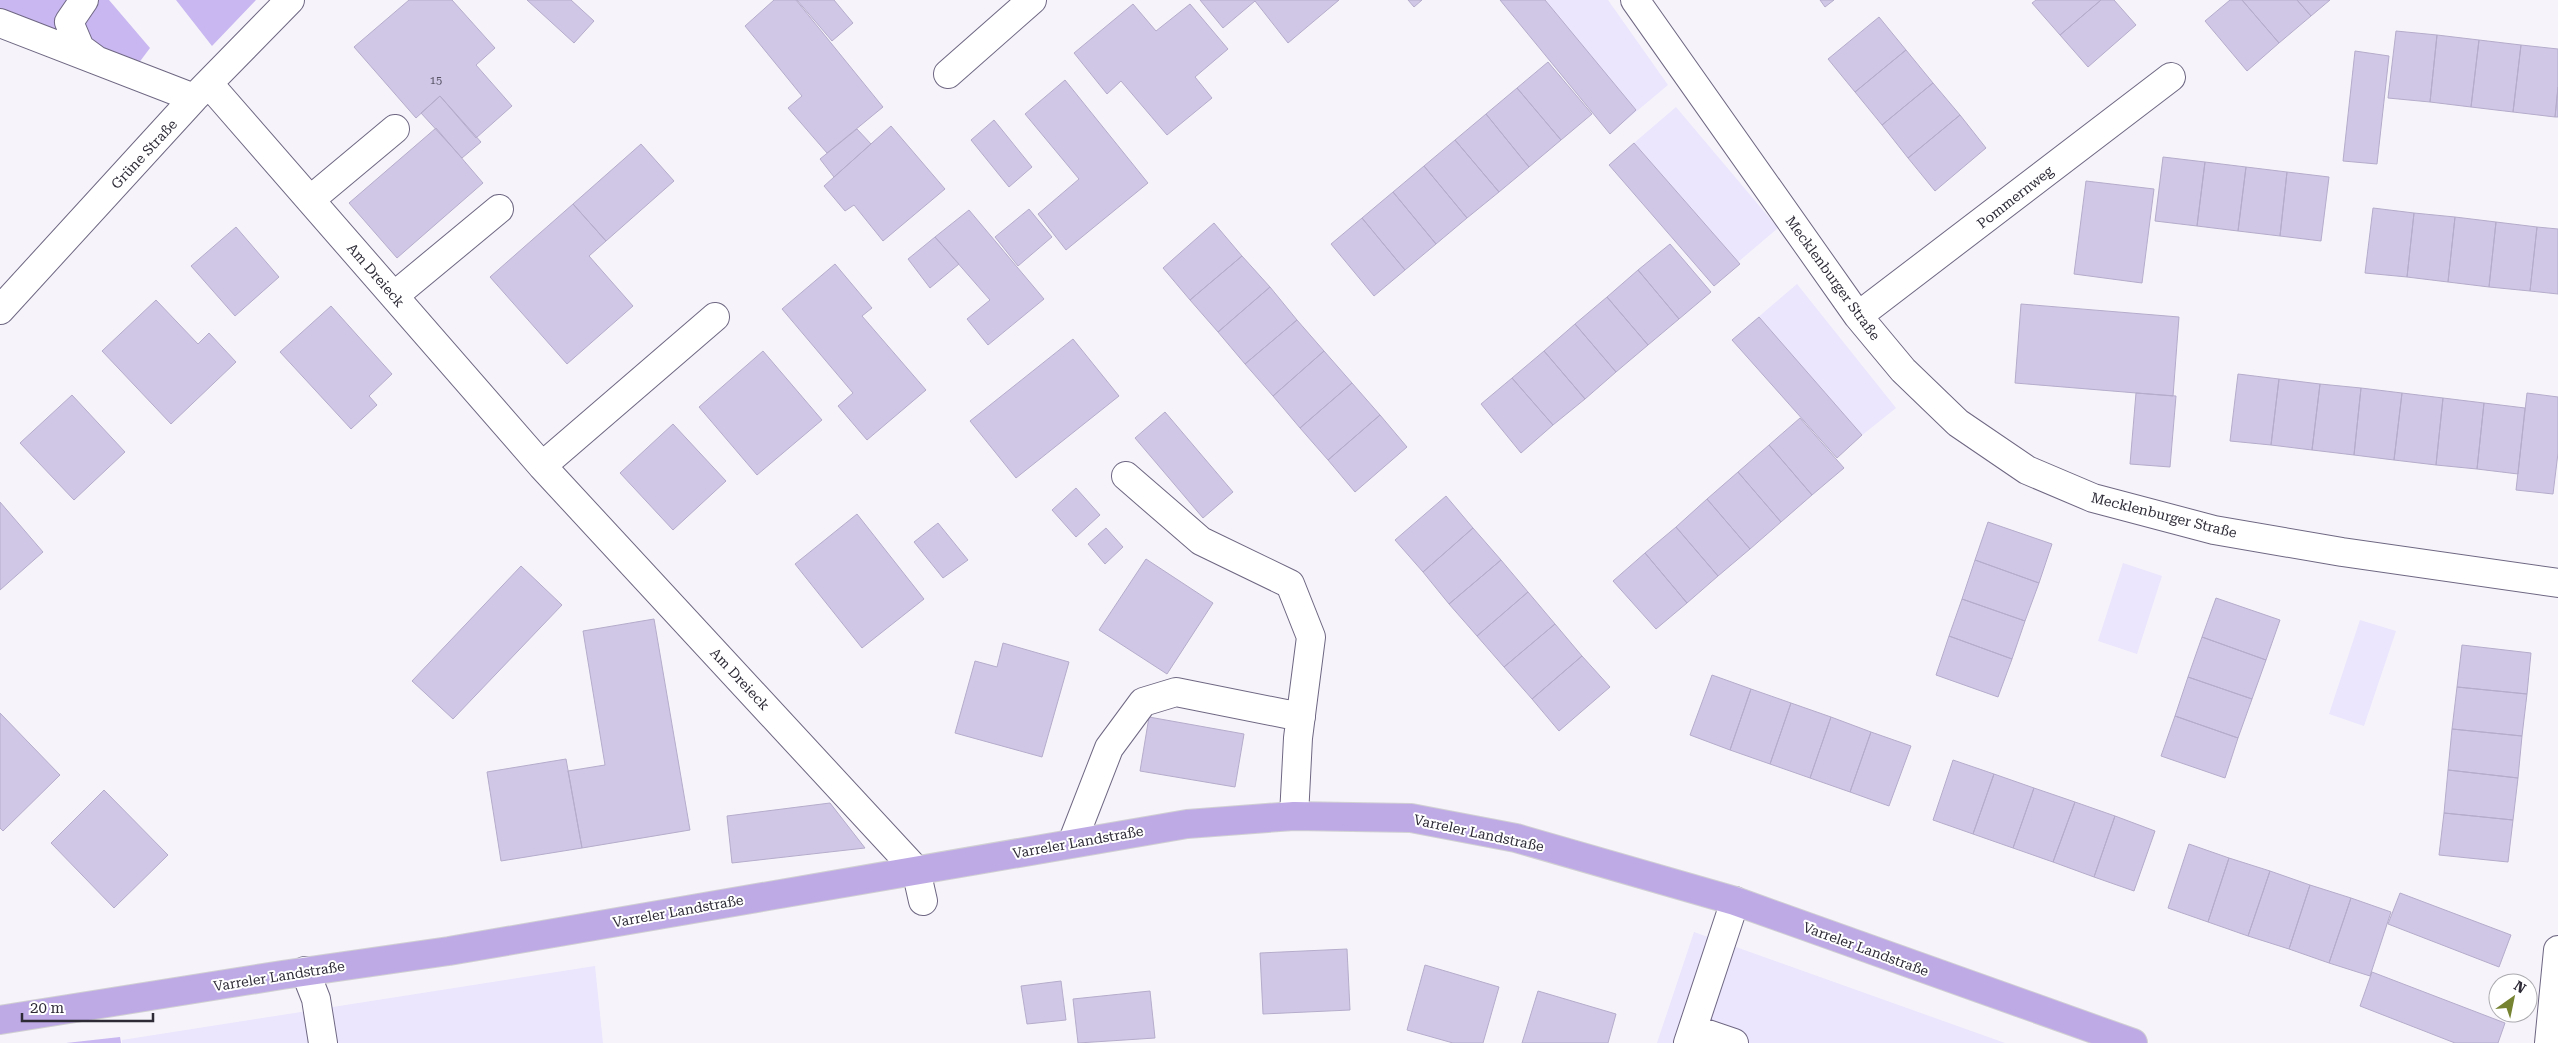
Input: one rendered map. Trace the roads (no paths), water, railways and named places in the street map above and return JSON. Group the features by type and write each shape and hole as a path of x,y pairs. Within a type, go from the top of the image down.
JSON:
{"main road":[{"name":"Varreler Landstraße","path":"0,1020 305,971 449,951 1187,824 1294,816 1411,818 1516,838 1735,901 2132,1043"}],"street":[{"path":"84,0 69,22 80,48 98,61"},
{"name":"Grüne Straße","path":"0,310 202,91 290,0"},
{"path":"948,74 1032,0"},
{"name":"Mecklenburger Straße","path":"1635,0 1858,316 1903,370 1958,423 2028,470 2093,498 2214,530 2342,552 2558,583"},
{"path":"0,23 98,61 202,91"},
{"name":"Pommernweg","path":"1858,316 2170,77"},
{"name":"Am Dreieck","path":"202,91 310,200 542,466 916,870"},
{"path":"310,200 395,129"},
{"path":"394,296 500,209"},
{"path":"542,466 715,317"},
{"path":"1126,476 1201,541 1290,584 1311,637 1301,717 1294,816"},
{"path":"1072,843 1109,748 1143,702 1176,692 1301,717"},
{"path":"916,870 923,901"},
{"path":"1734,1043 1690,1036 1735,901"},
{"path":"2549,1043 2558,950"},
{"path":"305,971 316,1000 323,1043"}]}
